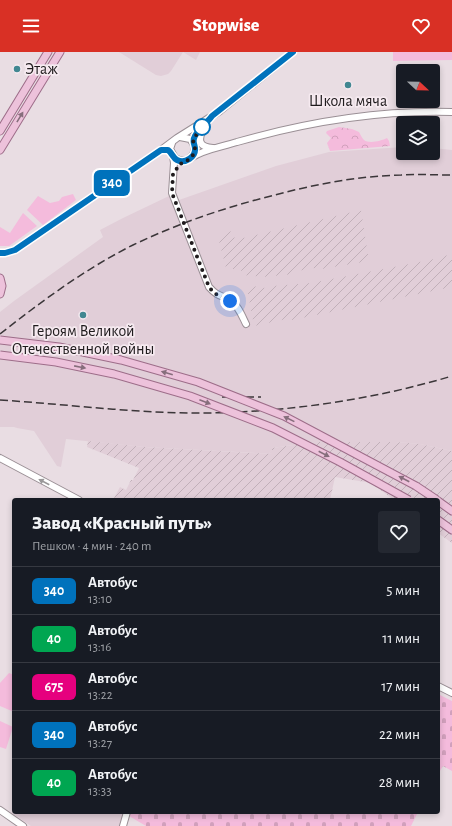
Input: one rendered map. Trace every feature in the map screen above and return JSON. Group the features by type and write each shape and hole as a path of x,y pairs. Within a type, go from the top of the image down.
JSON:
{"main road":[{"path":"0,131 48,52"},
{"path":"0,150 60,52"},
{"path":"0,278 2,286 0,294"},
{"path":"0,340 59,347 114,358 198,382 284,416 416,486 434,498"},
{"path":"2,355 56,362 114,374 190,396 273,428 340,462 405,498"},
{"path":"440,502 452,511"},
{"path":"440,521 452,530"}],"street":[{"path":"0,253 15,250 212,116 293,52"},
{"path":"173,174 180,164 203,151 258,136 337,119 411,112 452,112"},
{"path":"161,150 168,150 178,160 188,159 195,152 194,143 198,131 212,116"},
{"path":"204,126 201,133 200,142 205,147 216,148"},
{"path":"180,137 187,137 194,143 197,149 203,151"},
{"path":"172,142 170,149 174,163 172,193 209,287 214,293 230,301 238,308 246,324"},
{"path":"0,458 75,498"},
{"path":"440,687 452,693"},
{"path":"0,810 23,826"},
{"path":"123,826 126,814"}],"shaded area":[{"path":"119,52 183,52 171,71 168,74 161,76 156,75"},
{"path":"183,52 200,52 196,60"},
{"path":"396,147 396,160 440,160 440,149 452,150 452,451 420,444 396,442 315,442 272,448 273,454 144,447 66,439 61,467 57,466 34,431 14,427 0,427 0,312 103,237 100,230 123,218 169,196 179,200 276,166 329,152"},
{"path":"361,210 369,261 322,269 312,268 298,271 294,274 263,277 243,275 241,270 226,268 219,241 228,232 233,231 235,240"},
{"path":"452,254 452,287 292,320 291,318 254,326 247,288 258,286 259,289 273,286 311,283 430,260"},
{"path":"88,441 144,447 272,454 272,448 315,442 396,442 420,444 452,451 452,543 440,534 440,498 391,498 371,483 335,477 330,498 114,498 120,487 126,490 139,468 87,447"},
{"path":"13,814 122,814 124,816 121,826 31,826"}],"green space":[{"path":"393,52 452,52 452,60 393,61"},
{"path":"339,127 352,129 359,132 363,139 369,142 375,142 387,138 390,146 330,151 327,143 331,138 326,133 327,131"},
{"path":"73,194 76,200 43,225 27,210 38,196 50,203 59,201 62,197"},
{"path":"23,213 37,226 9,246 0,246 0,227 10,233"},
{"path":"9,673 12,674 12,711 0,706 0,683"},
{"path":"440,695 452,701 452,771 443,766 440,771"},
{"path":"0,721 12,727 12,730 6,749 0,747"},
{"path":"130,814 417,814 411,826 146,826 129,816"}],"railway":[{"path":"0,334 81,275 115,254 150,237 203,216 306,187 337,181 385,176 452,175"},
{"path":"0,400 117,410 221,413 288,408 355,399 420,385 452,376"},
{"path":"222,397 261,397"}],"bus line":[{"name":"340","path":"0,253 15,250 161,150 168,150 172,156 181,161 191,158 195,152 193,142 195,136 212,116 293,52"}],"place":[{"name":"Этаж","path":"17,69"},
{"name":"Школа мяча","path":"348,85"},
{"name":"Героям Великой Отечественной войны","path":"83,315"}],"route":[{"path":"202,127 204,126 198,131 193,142 195,152 191,158 180,164 173,174 172,193 209,287 220,297 230,301"}]}
